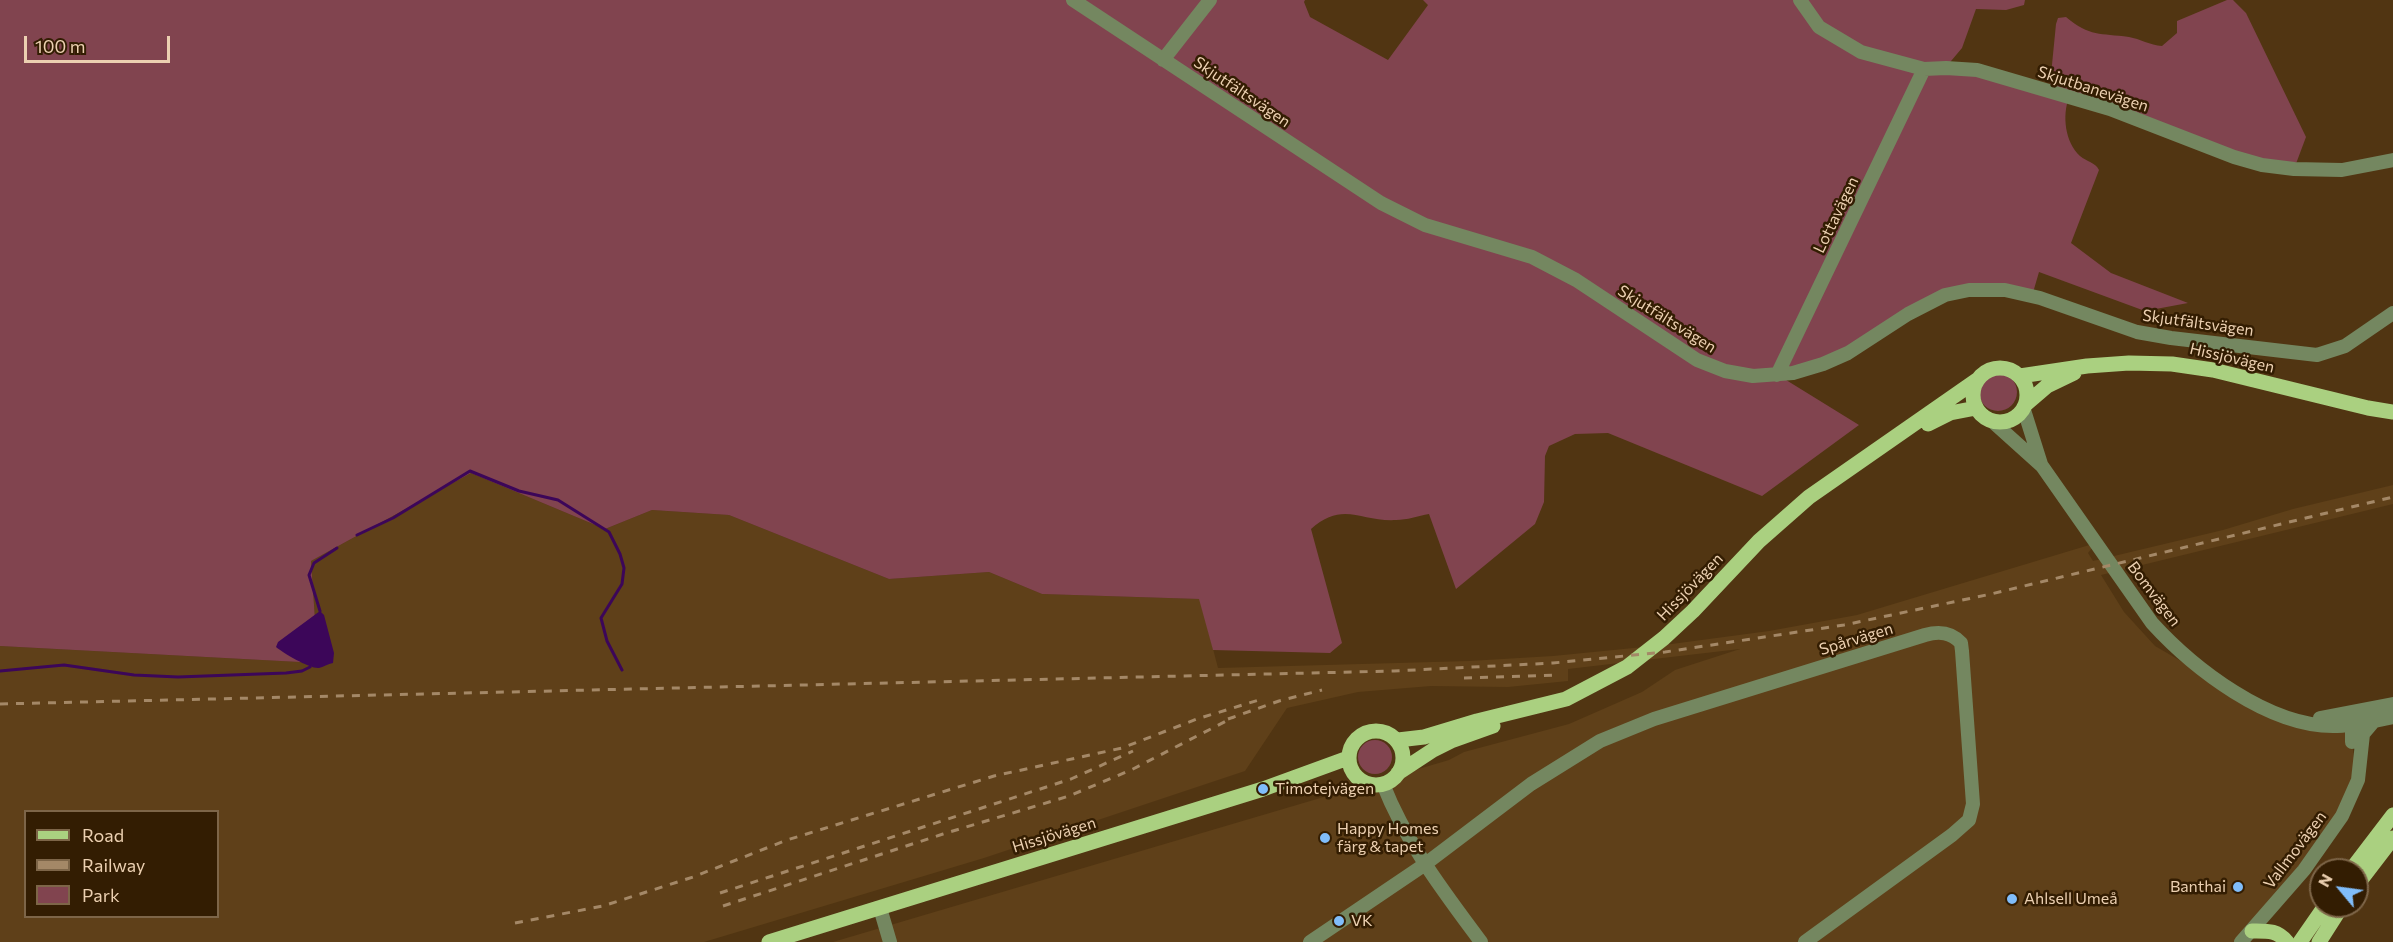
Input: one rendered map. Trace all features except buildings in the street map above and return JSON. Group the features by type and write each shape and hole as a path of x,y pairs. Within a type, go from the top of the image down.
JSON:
{"main road":[{"name":"Hissjövägen","path":"2020,376 2087,366 2129,363 2172,364 2213,370 2393,412"},
{"name":"Hissjövägen","path":"2025,407 2047,386 2087,366"},
{"path":"1996,368 2005,368 2020,376 2028,396 2025,407 2012,420 2000,423 1982,416 1976,408 1973,391 1977,380 1985,372 1996,368"},
{"name":"Hissjövägen","path":"1398,740 1424,737 1566,699 1627,667 1686,618 1782,519 1857,463 1977,380"},
{"name":"Hissjövägen","path":"2368,408 2393,406"},
{"name":"Hissjövägen","path":"1857,463 1950,413 1976,408"},
{"name":"Hissjövägen","path":"1398,773 1451,741 1531,709"},
{"path":"1383,731 1398,740 1403,760 1398,773 1383,784 1368,784 1358,779 1353,773 1348,758 1352,742 1365,732 1383,731"},
{"name":"Hissjövägen","path":"769,942 1263,789 1348,758"},
{"path":"2360,858 2393,815"},
{"path":"2369,869 2393,838"},
{"path":"2300,942 2317,918"},
{"path":"2319,942 2334,918"},
{"path":"2252,930 2273,930 2287,942"}],"street":[{"name":"Skjutfältsvägen","path":"1073,0 1360,190 1402,215 1425,225 1506,248 1547,264 1576,280 1698,360 1725,371 1753,376 1777,375 1823,364 1848,353 1908,314 1945,295 1969,290 2005,290 2040,298 2137,332 2318,355 2345,346 2393,314"},
{"path":"1163,60 1210,0"},
{"name":"Skjutbanevägen","path":"1800,0 1819,27 1861,52 1924,69 1977,70 2110,109 2234,157 2262,165 2294,169 2342,170 2393,160"},
{"name":"Lottavägen","path":"1777,375 1924,69"},
{"name":"Bomvägen","path":"2025,407 2042,466"},
{"name":"Bomvägen","path":"1992,421 2042,466 2135,600 2170,642 2246,699 2278,715 2303,721 2354,723 2393,717"},
{"name":"Spårvägen","path":"1310,942 1424,865 1531,784 1600,741 1654,719 1925,634 1933,632 1949,634 1961,643 1973,785 1973,812 1969,820 1952,835 1805,942"},
{"name":"Bomvägen","path":"2333,722 2393,704"},
{"name":"Bomvägen","path":"2354,723 2360,717 2393,710"},
{"name":"Vallmovägen","path":"2241,942 2304,870 2342,816 2354,793 2359,769 2357,741 2374,721"},
{"path":"2333,722 2357,741"},
{"path":"2354,723 2357,741"},
{"path":"1383,784 1389,800 1424,865 1481,942"},
{"path":"880,908 890,942"}],"shaded area":[{"path":"471,473 605,529 652,510 729,515 889,579 989,572 1042,594 1200,599 1218,668 1469,661 1553,656 1664,645 1769,631 1857,615 2096,543 2088,553 2093,561 2223,530 2293,509 2393,485 2393,504 2101,575 2124,612 2155,646 2246,699 2341,729 2348,734 2352,742 2354,793 2241,942 833,942 1449,760 1464,752 1569,724 1642,692 1675,670 1740,649 1568,669 1568,681 1508,687 1431,686 1358,692 1287,708 1245,771 984,858 704,942 0,942 0,646 318,663 311,561"},
{"path":"320,611 324,615 334,653 333,663 315,668 290,657 276,647 278,642"}],"green space":[{"path":"0,0 1305,0 1310,17 1388,60 1428,5 1423,0 2025,0 2024,5 2006,10 1976,9 1962,48 1946,67 2049,95 2058,18 2066,17 2082,28 2096,33 2129,37 2162,46 2177,33 2177,21 2227,0 2233,0 2246,13 2306,137 2294,169 2262,165 2069,97 2065,120 2071,144 2080,156 2099,170 2071,243 2111,273 2188,303 2145,311 2039,272 2032,296 1945,295 1848,353 1778,375 1859,425 1762,496 1608,433 1575,434 1549,446 1545,456 1544,502 1535,524 1456,589 1429,514 1408,519 1384,520 1343,514 1322,520 1311,529 1342,643 1330,653 1213,650 1199,599 1042,594 989,572 889,579 729,515 652,510 605,529 471,473 311,561 318,663 0,646"},
{"path":"1998,373 2011,379 2017,392 2011,405 1998,411 1985,405 1979,392 1985,379"},
{"path":"1375,740 1387,745 1392,757 1387,769 1375,774 1363,769 1358,757 1363,745"}],"waterway":[{"path":"357,535 393,518 470,471 519,491 558,500 609,532 620,554 624,568 622,584 601,618 607,641 622,670"},
{"path":"320,611 309,575 314,563 337,548"},
{"path":"0,671 64,665 134,675 178,677 286,673 302,671 310,667"}],"railway":[{"path":"0,704 1394,671 1553,663 1665,652 1844,625 1991,594 2393,497"},
{"path":"1464,678 1556,675"},
{"path":"1228,719 1279,701 1322,690"},
{"path":"515,923 603,906 693,877 787,840 994,776 1122,748 1197,719 1262,699"},
{"path":"723,906 943,834 1069,796 1131,770 1234,717"},
{"path":"720,893 1071,779 1133,751"}],"place":[{"name":"Timotejvägen","path":"1263,789"},
{"name":"Happy Homes färg & tapet","path":"1325,838"},
{"name":"Banthai","path":"2238,887"},
{"name":"Ahlsell Umeå","path":"2012,899"},
{"name":"VK","path":"1339,921"}]}
